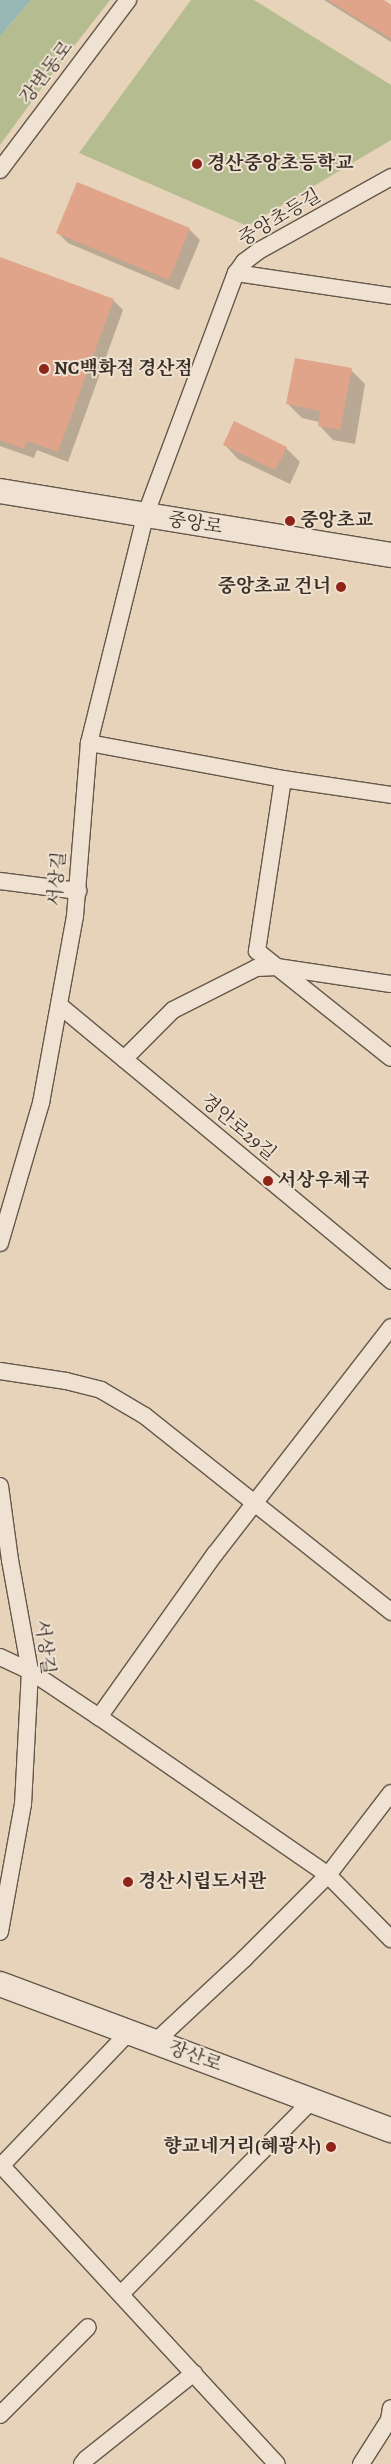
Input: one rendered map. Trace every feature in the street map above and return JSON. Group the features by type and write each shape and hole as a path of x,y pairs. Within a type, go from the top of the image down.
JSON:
{"street":[{"name":"강변동로","path":"0,170 128,0"},
{"name":"중앙초등길","path":"145,516 236,273 244,262 260,250 391,177"},
{"path":"236,273 391,296"},
{"name":"중앙로","path":"0,491 391,555"},
{"name":"서상길","path":"0,1243 41,1103 76,916 89,743 145,516"},
{"path":"89,743 283,779 391,795"},
{"path":"283,779 258,951 391,1058"},
{"path":"0,881 78,891"},
{"path":"124,1060 172,1010 256,968 277,967 391,984"},
{"name":"경안로29길","path":"58,1006 391,1281"},
{"path":"99,1717 215,1554 391,1327"},
{"path":"0,1371 66,1381 101,1390 145,1416 391,1612"},
{"name":"서상길","path":"0,1486 10,1560 30,1671 23,1804 0,1932"},
{"path":"0,1657 30,1671 328,1875 391,1940"},
{"path":"154,2042 244,1959 328,1875 391,1793"},
{"name":"장산로","path":"0,1984 391,2130"},
{"path":"129,2032 1,2165 277,2464"},
{"path":"121,2294 312,2100"},
{"path":"0,2415 88,2327"},
{"path":"82,2464 194,2373"},
{"path":"361,2464 389,2420 391,2408"}],"green space":[{"path":"31,0 110,0 0,145 0,36"},
{"path":"191,0 254,0 391,85 391,140 247,226 79,153"}],"water":[{"path":"0,0 31,0 0,36"}],"building":[{"path":"328,0 384,0 391,5 391,39"},
{"path":"77,182 190,228 169,280 56,233"},
{"name":"NC백화점 경산점","path":"0,257 114,299 58,452 27,441 24,449 0,440"},
{"path":"295,358 352,368 340,430 318,426 320,411 286,404"},
{"path":"234,421 287,447 275,470 223,445"}],"place":[{"name":"경산중앙초등학교","path":"197,164"},
{"name":"NC백화점 경산점","path":"44,369"},
{"name":"중앙초교","path":"290,521"},
{"name":"중앙초교 건너","path":"341,587"},
{"name":"서상우체국","path":"268,1181"},
{"name":"경산시립도서관","path":"128,1882"},
{"name":"향교네거리(혜광사)","path":"331,2147"}]}
